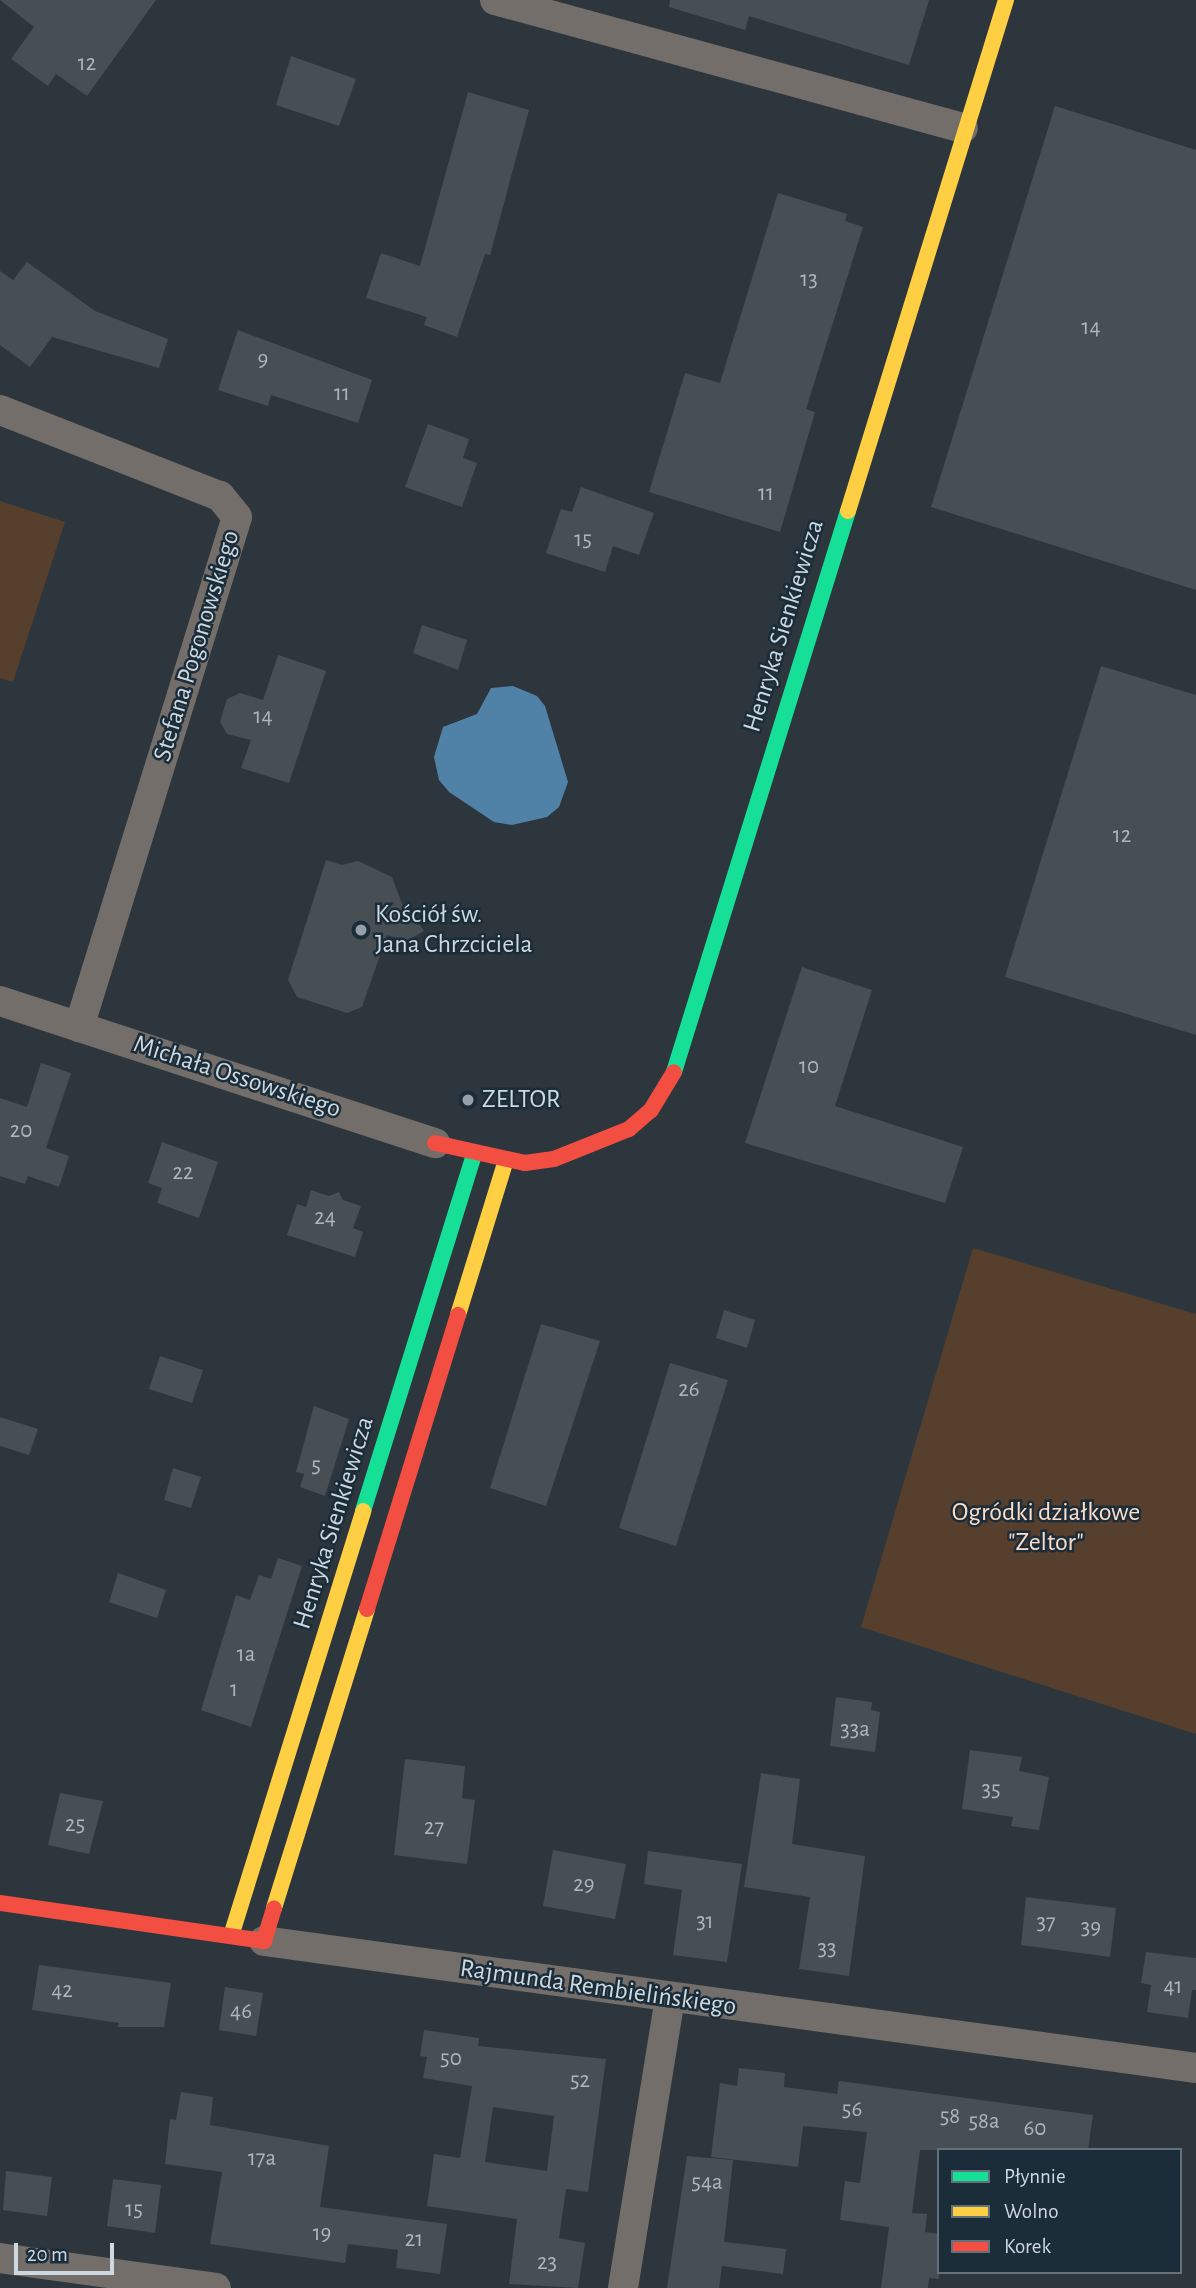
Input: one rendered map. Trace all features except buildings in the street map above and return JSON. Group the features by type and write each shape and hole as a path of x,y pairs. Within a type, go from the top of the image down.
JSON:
{"street":[{"path":"495,0 963,128"},
{"name":"Henryka Sienkiewicza","path":"231,1936 474,1155 506,1160 554,1160 600,1144 651,1110 672,1080 963,128 1006,0"},
{"name":"Stefana Pogonowskiego","path":"0,410 220,496 237,517 79,1027"},
{"name":"Michała Ossowskiego","path":"0,1001 474,1155"},
{"path":"264,1941 506,1160"},
{"name":"Rajmunda Rembielińskiego","path":"0,1903 670,1998 1196,2068"},
{"path":"623,2288 670,1998"},
{"path":"0,2258 216,2288"}],"green space":[{"path":"0,501 65,522 13,682 0,678"},
{"name":"Ogródki działkowe \"Zeltor\"","path":"973,1248 1196,1314 1196,1734 861,1627"}],"water":[{"path":"513,686 537,696 545,706 568,782 559,807 547,817 512,825 494,822 449,792 439,780 434,757 443,727 477,714 491,688"}],"traffic: fast":[{"path":"674,1072 848,511"},
{"path":"363,1511 474,1155"}],"traffic: slow":[{"path":"848,511 1006,0"},
{"path":"458,1315 506,1160"},
{"path":"231,1936 363,1511"},
{"path":"274,1908 367,1609"}],"traffic: jam":[{"path":"435,1143 525,1163 554,1159 629,1129 651,1110 674,1072"},
{"path":"367,1609 458,1315"},
{"path":"0,1903 264,1941 274,1908"}],"place":[{"name":"Kościół św. Jana Chrzciciela","path":"361,930"},
{"name":"ZELTOR","path":"468,1100"}]}
